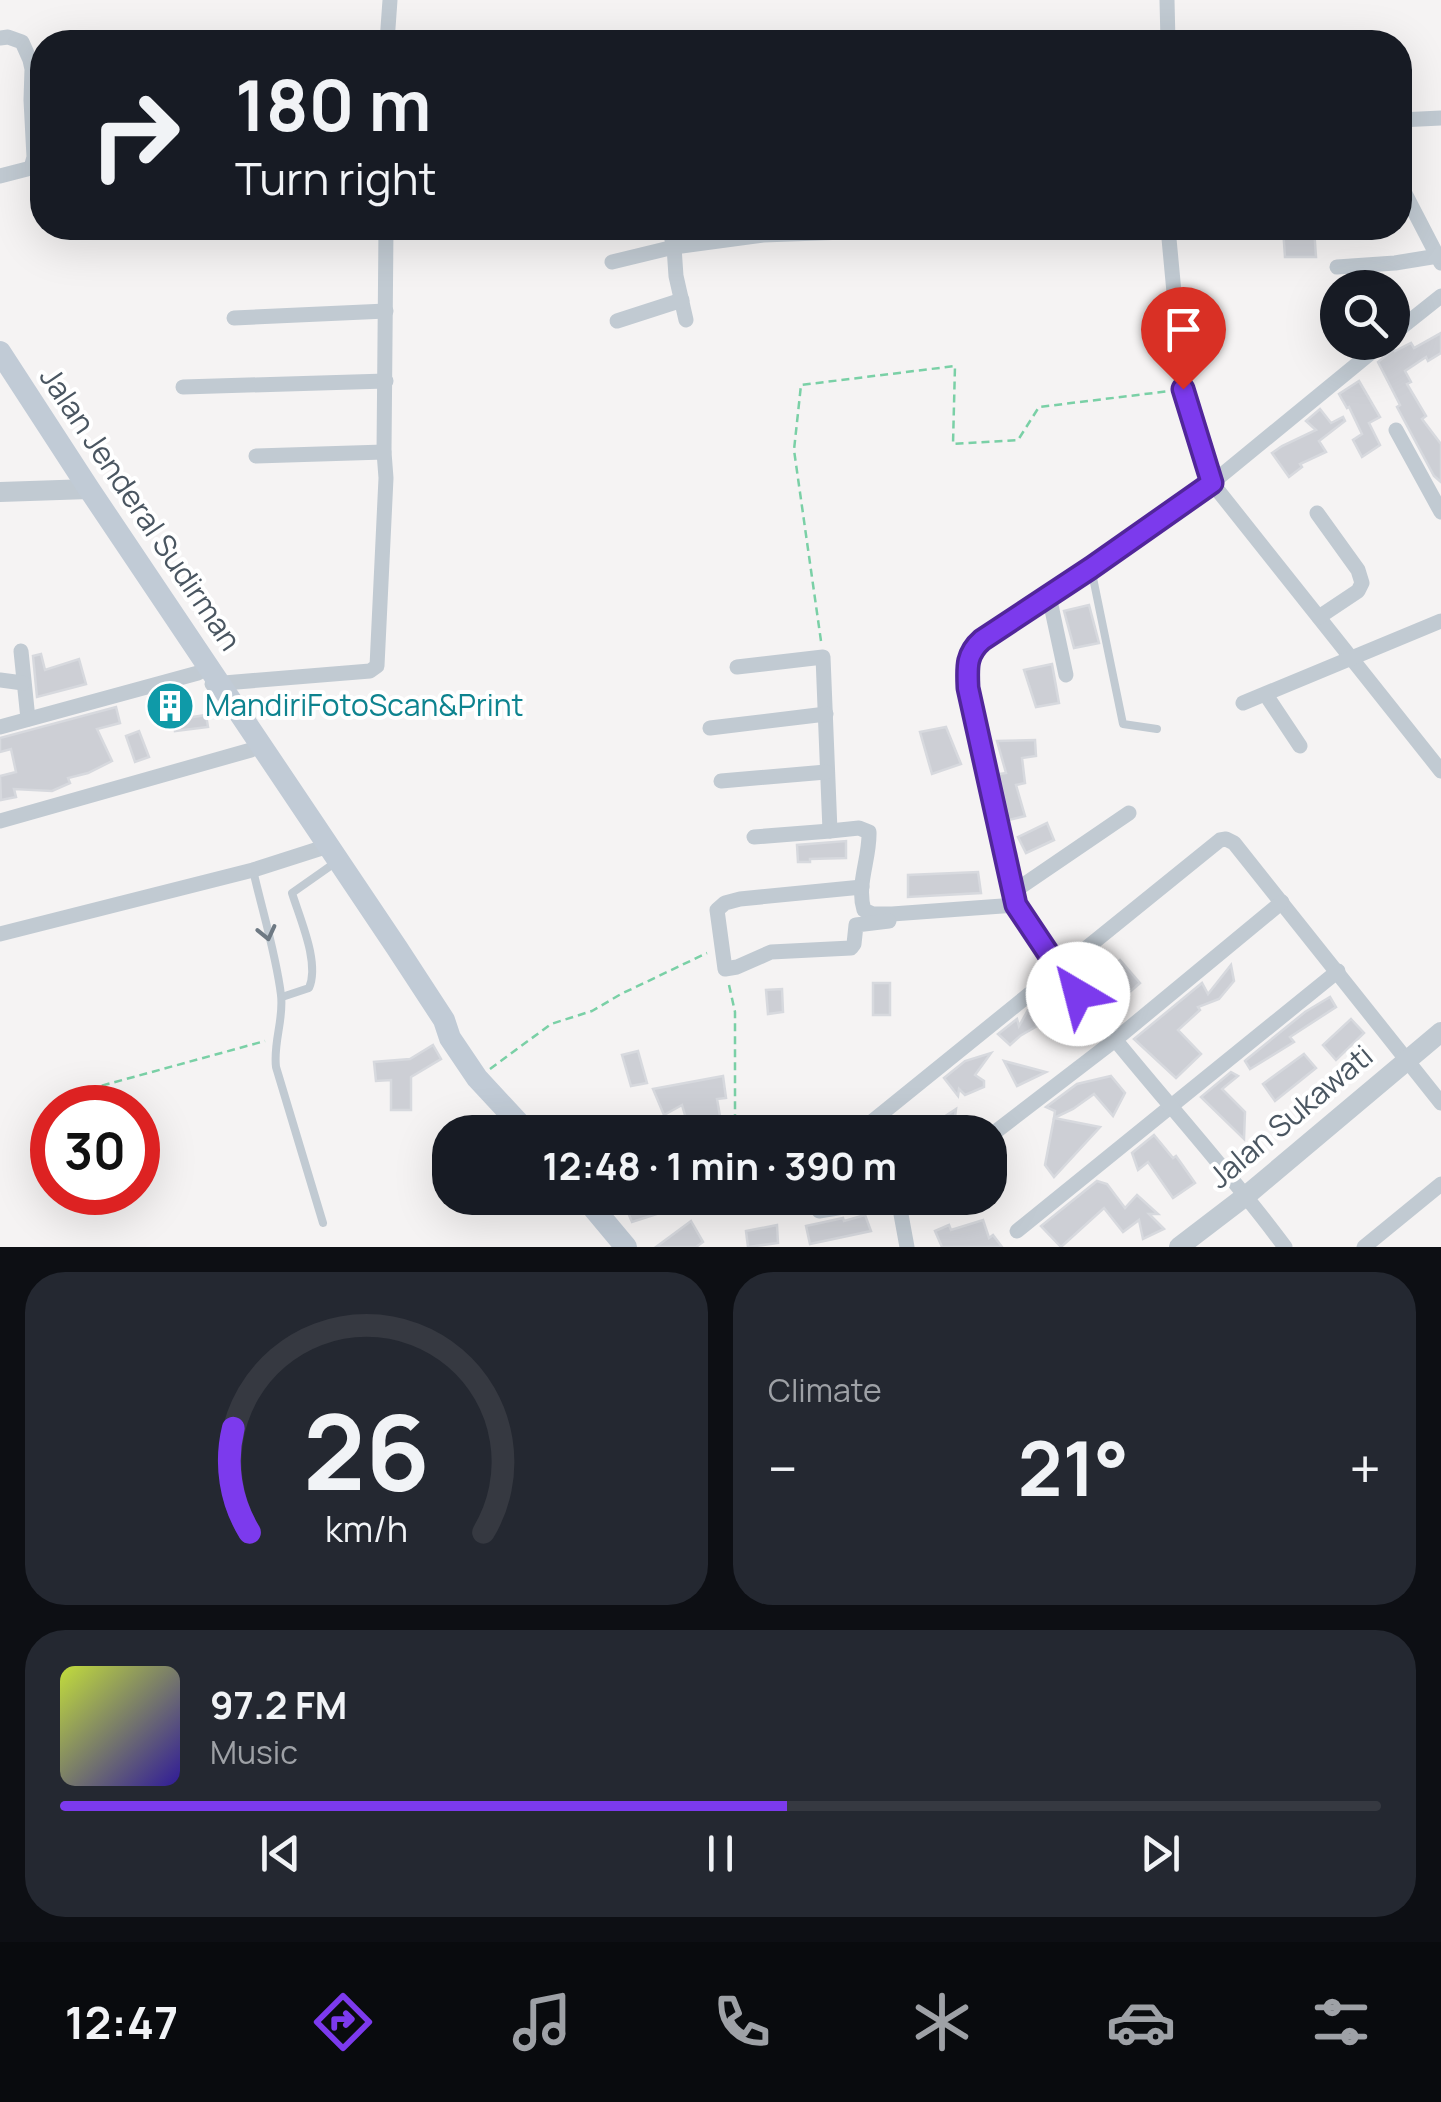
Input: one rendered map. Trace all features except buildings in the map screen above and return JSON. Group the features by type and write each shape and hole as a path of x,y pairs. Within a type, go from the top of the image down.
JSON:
{"main road":[{"name":"Jalan Jenderal Sudirman","path":"0,352 81,490"},
{"path":"0,376 209,680 251,750 325,854 436,1026 511,1115"},
{"name":"Jalan Jenderal Sudirman","path":"209,680 325,854 397,948 444,1020 450,1038"},
{"path":"599,1215 626,1247"}],"street":[{"path":"388,30 390,0"},
{"path":"1167,0 1168,30"},
{"path":"0,38 22,42 30,60"},
{"path":"1412,119 1441,118"},
{"path":"0,176 30,168"},
{"path":"1337,267 1439,260 1412,210"},
{"path":"0,727 209,680 376,668 386,478 386,240"},
{"path":"672,240 686,320"},
{"path":"612,262 715,240"},
{"path":"1169,240 1183,389 1212,483 1441,771"},
{"path":"1410,321 1441,296"},
{"path":"617,321 682,300"},
{"path":"234,318 386,311"},
{"path":"1285,1247 1247,1195 1060,971 1014,899 968,688 967,663 972,649 982,640 1212,483 1362,360"},
{"path":"183,387 386,381"},
{"path":"1396,430 1441,512"},
{"path":"256,456 384,452"},
{"path":"0,492 81,490"},
{"path":"1317,514 1362,580 1358,591 1319,616"},
{"path":"1049,596 1066,675"},
{"path":"1243,703 1441,621"},
{"path":"22,651 28,720"},
{"path":"737,667 824,657 830,831"},
{"path":"0,680 23,683"},
{"path":"1266,695 1300,746"},
{"path":"710,728 826,714"},
{"path":"0,821 251,750"},
{"path":"721,781 826,772"},
{"path":"754,837 858,828 868,832 862,887 864,910 892,914 1014,899 1129,813"},
{"path":"879,1115 1223,839 1234,842 1441,1103"},
{"path":"0,934 325,854"},
{"path":"862,887 725,902 717,910 725,969 771,952 851,948 856,925 886,922 892,914"},
{"path":"1007,1123 1282,902"},
{"path":"1017,1230 1338,970"},
{"name":"Jalan Sukawati","path":"1180,1247 1441,1032"},
{"path":"1364,1247 1441,1184"},
{"path":"901,1215 907,1247"}],"lane":[{"path":"1091,568 1123,724 1157,729"},
{"path":"282,997 309,988 312,981 311,956 292,893 325,854"},
{"path":"253,870 282,997 276,1066 322,1223"}],"path":[{"path":"824,657 794,450 801,385 955,366 953,444 1018,440 1039,407 1183,389"},
{"path":"477,1078 551,1024 592,1010 722,946"},
{"path":"725,969 736,1012 735,1115"},
{"path":"104,1085 258,1042 276,1042"}],"place":[{"name":"MandiriFotoScan&Print","path":"170,706"}],"route":[{"path":"1078,994 1016,905 968,688 967,663 972,649 982,640 1212,483 1183,389"}]}
